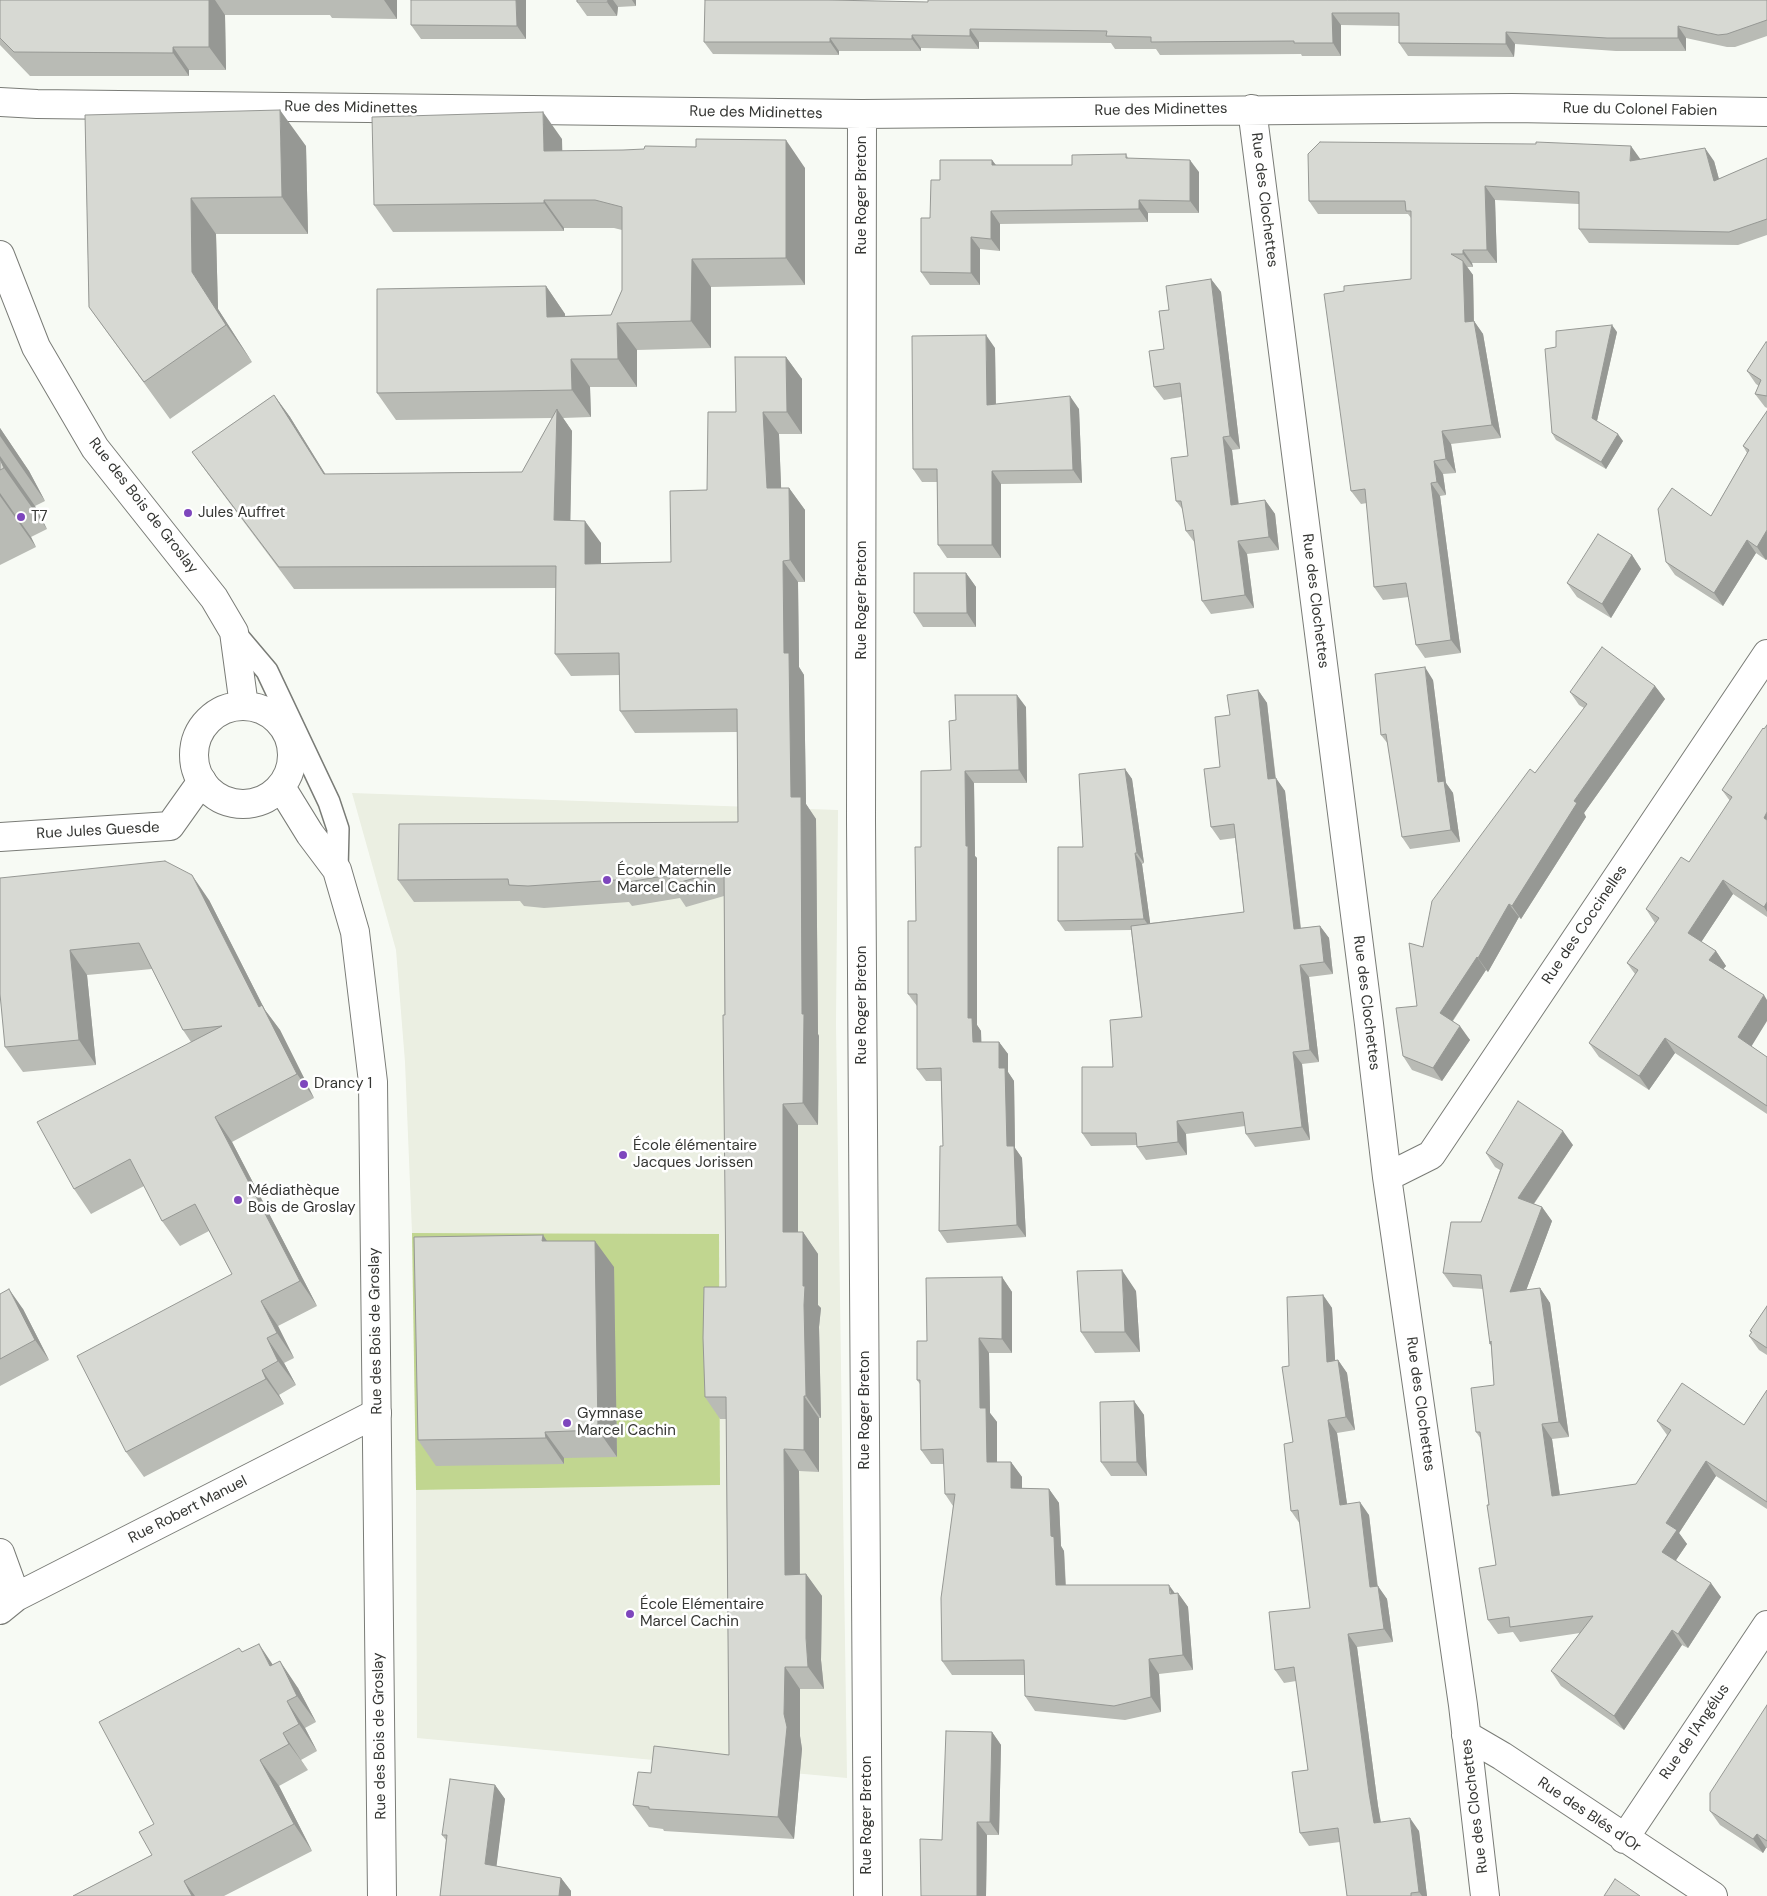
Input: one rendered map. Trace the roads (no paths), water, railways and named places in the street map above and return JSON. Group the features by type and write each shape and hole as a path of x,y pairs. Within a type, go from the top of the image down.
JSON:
{"street":[{"name":"Rue des Midinettes","path":"0,102 862,114 1512,108"},
{"name":"Rue du Colonel Fabien","path":"1512,108 1767,112"},
{"name":"Rue des Clochettes","path":"1252,109 1387,1177 1463,1704 1485,1896"},
{"name":"Rue Roger Breton","path":"862,114 861,830 868,1896"},
{"name":"Rue des Bois de Groslay","path":"0,255 36,348 95,448 214,598 234,632 244,706"},
{"name":"Rue des Coccinelles","path":"1387,1177 1432,1155 1767,654"},
{"path":"244,706 260,709 273,717 284,729 291,743 292,758 289,774 281,787 269,797 255,803 240,805 224,801 212,793 202,781 196,767 194,752 197,738 205,725 216,715 230,708 244,706"},
{"name":"Rue Jules Guesde","path":"0,837 170,826 202,781"},
{"name":"Rue des Bois de Groslay","path":"281,787 310,834 337,870 355,932 373,1082 382,1896"},
{"name":"Rue Robert Manuel","path":"8,1604 377,1413"},
{"path":"0,1553 8,1604"},
{"name":"Rue de l'Angélus","path":"1624,1839 1767,1625"},
{"name":"Rue des Blés d'Or","path":"1466,1735 1502,1756 1712,1896"}],"lane":[{"path":"234,632 267,671 329,802 338,829 337,870"}],"place":[{"name":"Jules Auffret","path":"188,513"},
{"name":"T7","path":"21,517"},
{"name":"École Maternelle Marcel Cachin","path":"607,880"},
{"name":"Drancy 1","path":"304,1084"},
{"name":"École élémentaire Jacques Jorissen","path":"623,1155"},
{"name":"Médiathèque Bois de Groslay","path":"238,1200"},
{"name":"Gymnase Marcel Cachin","path":"567,1423"},
{"name":"École Elémentaire Marcel Cachin","path":"630,1614"}]}
